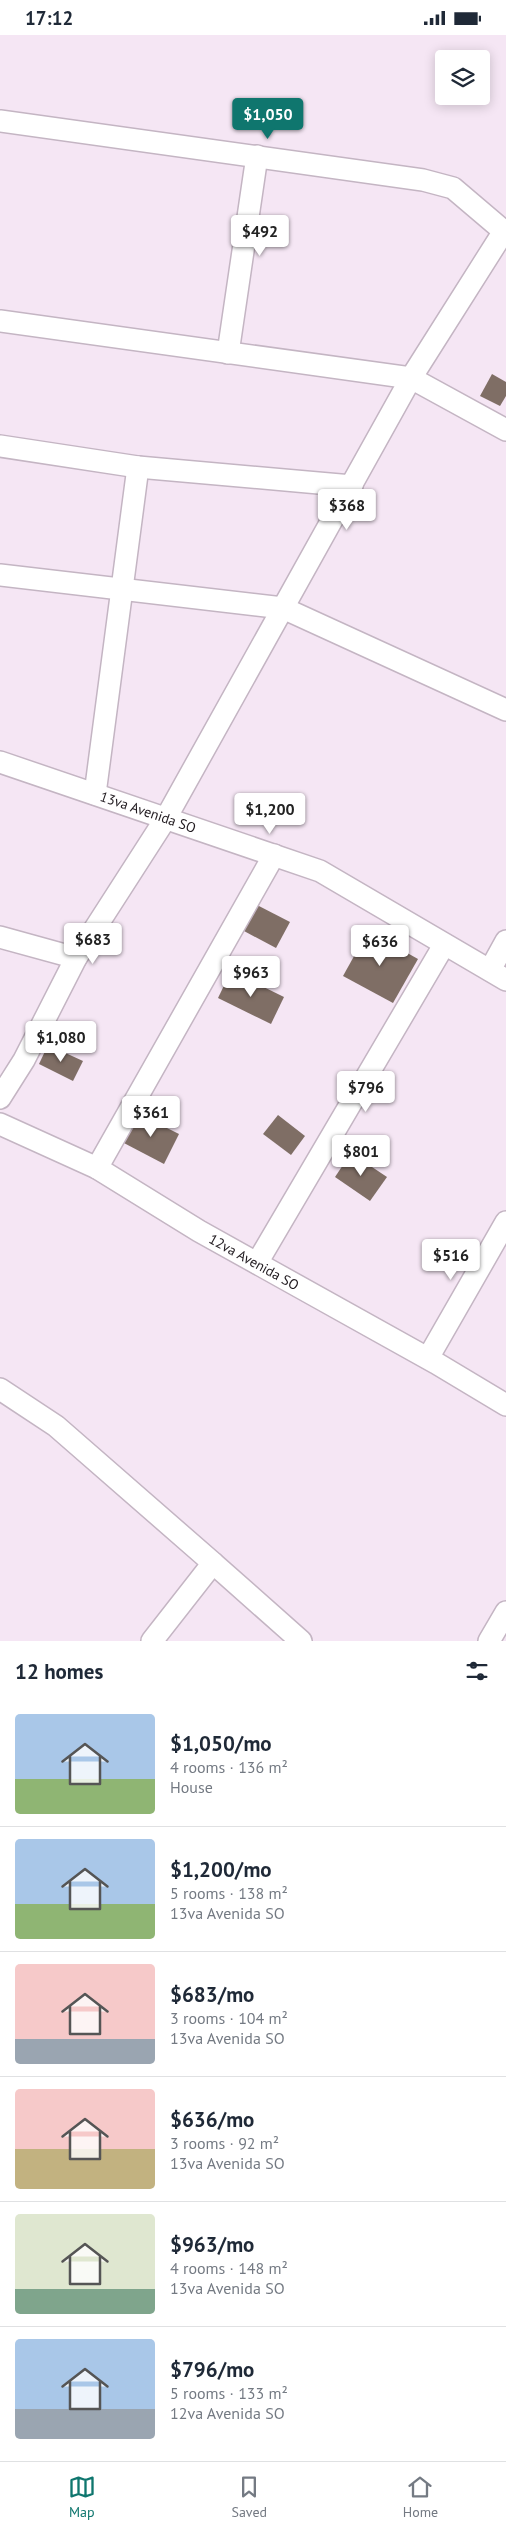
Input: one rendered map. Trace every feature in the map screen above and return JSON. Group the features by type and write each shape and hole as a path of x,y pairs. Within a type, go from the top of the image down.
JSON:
{"street":[{"path":"0,121 423,180 453,188 505,232 411,378 166,818 76,958 24,1059 0,1098"},
{"path":"228,353 256,156"},
{"path":"0,327 228,353 411,378 506,430"},
{"path":"0,446 138,467 352,486"},
{"path":"95,794 138,467"},
{"path":"0,575 283,608 506,709"},
{"name":"13va Avenida SO","path":"0,762 320,871 498,975"},
{"path":"97,1168 274,855"},
{"path":"0,937 76,958"},
{"path":"498,975 506,941"},
{"path":"257,1263 444,945"},
{"name":"12va Avenida SO","path":"0,1124 97,1168 199,1231 428,1358 506,1405"},
{"path":"428,1358 506,1222"},
{"path":"0,1389 56,1426 301,1641"},
{"path":"152,1641 213,1563"},
{"path":"489,1641 506,1612"}],"building":[{"path":"492,374 506,382 506,396 500,406 480,396"},
{"path":"257,905 290,922 276,948 244,931"},
{"path":"368,931 418,959 393,1003 343,976"},
{"path":"231,971 284,997 271,1024 218,998"},
{"path":"48,1045 83,1061 73,1081 39,1064"},
{"path":"137,1113 179,1134 164,1164 122,1142"},
{"path":"278,1115 305,1136 291,1155 263,1134"},
{"path":"351,1153 387,1177 370,1201 335,1177"}]}
